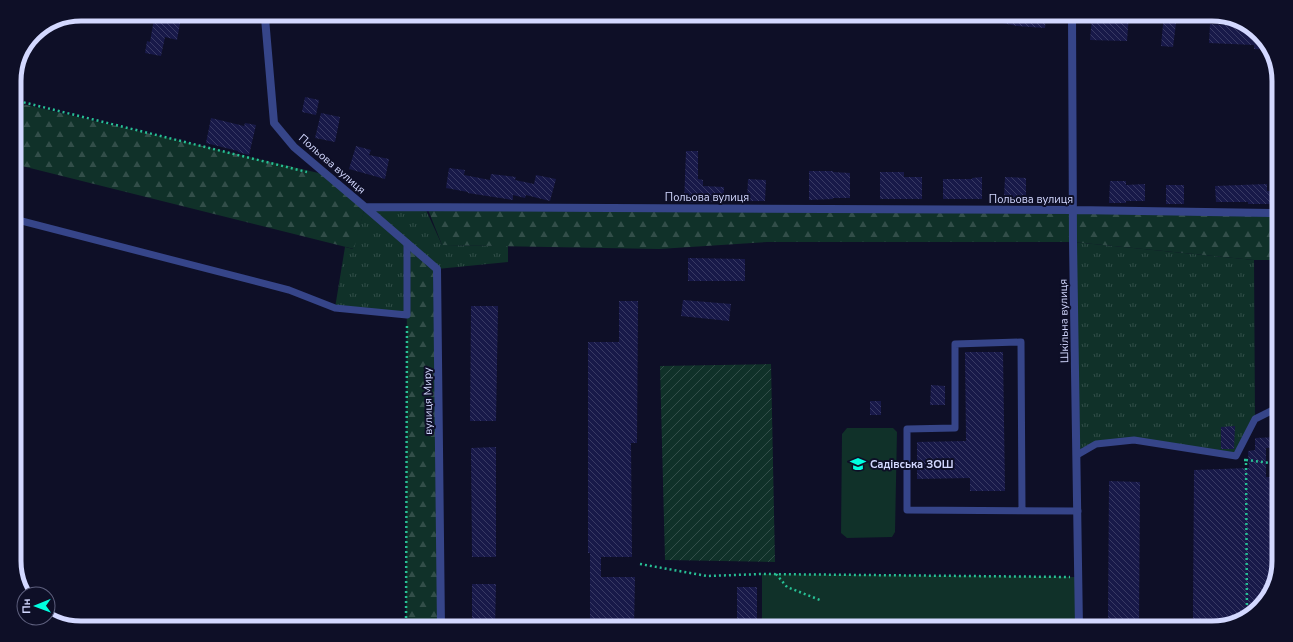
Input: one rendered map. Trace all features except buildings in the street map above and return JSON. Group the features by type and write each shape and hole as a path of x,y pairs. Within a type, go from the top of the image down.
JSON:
{"street":[{"name":"Польова вулиця","path":"265,21 274,123 294,147 365,207 1074,210 1272,213"},
{"name":"Шкільна вулиця","path":"1072,21 1079,621"},
{"name":"вулиця Миру","path":"365,207 437,269 441,621"}],"lane":[{"path":"21,221 289,290 335,308 407,315 407,243"},
{"path":"1022,510 1021,342 955,344 955,428 907,429 907,510 1078,511"},
{"path":"1077,454 1096,444 1134,440 1236,456 1255,419 1272,410"}],"path":[{"path":"21,102 327,175"},
{"path":"406,621 407,315"},
{"path":"1236,456 1246,460 1272,463"},
{"path":"1246,460 1247,610"},
{"path":"640,564 707,576 776,574 1078,577"},
{"path":"776,574 787,587 820,600"}],"green space":[{"path":"21,104 327,175 365,207 354,249 21,166"},
{"path":"365,207 426,210 442,245 508,246 508,262 437,269 407,315 335,308 345,247 353,249"},
{"path":"427,207 1272,214 1272,260 1254,260 1073,242 767,242 659,249 442,245"},
{"path":"1073,242 1254,260 1255,419 1236,456 1134,440 1096,444 1077,455"},
{"path":"407,243 437,269 441,621 406,621"},
{"path":"771,364 775,562 665,560 660,366"},
{"path":"847,428 893,428 897,432 895,532 892,537 847,538 841,533 842,434"},
{"path":"762,574 1078,577 1079,621 762,621"}],"place":[{"name":"Садівська ЗОШ","path":"858,464"}]}
